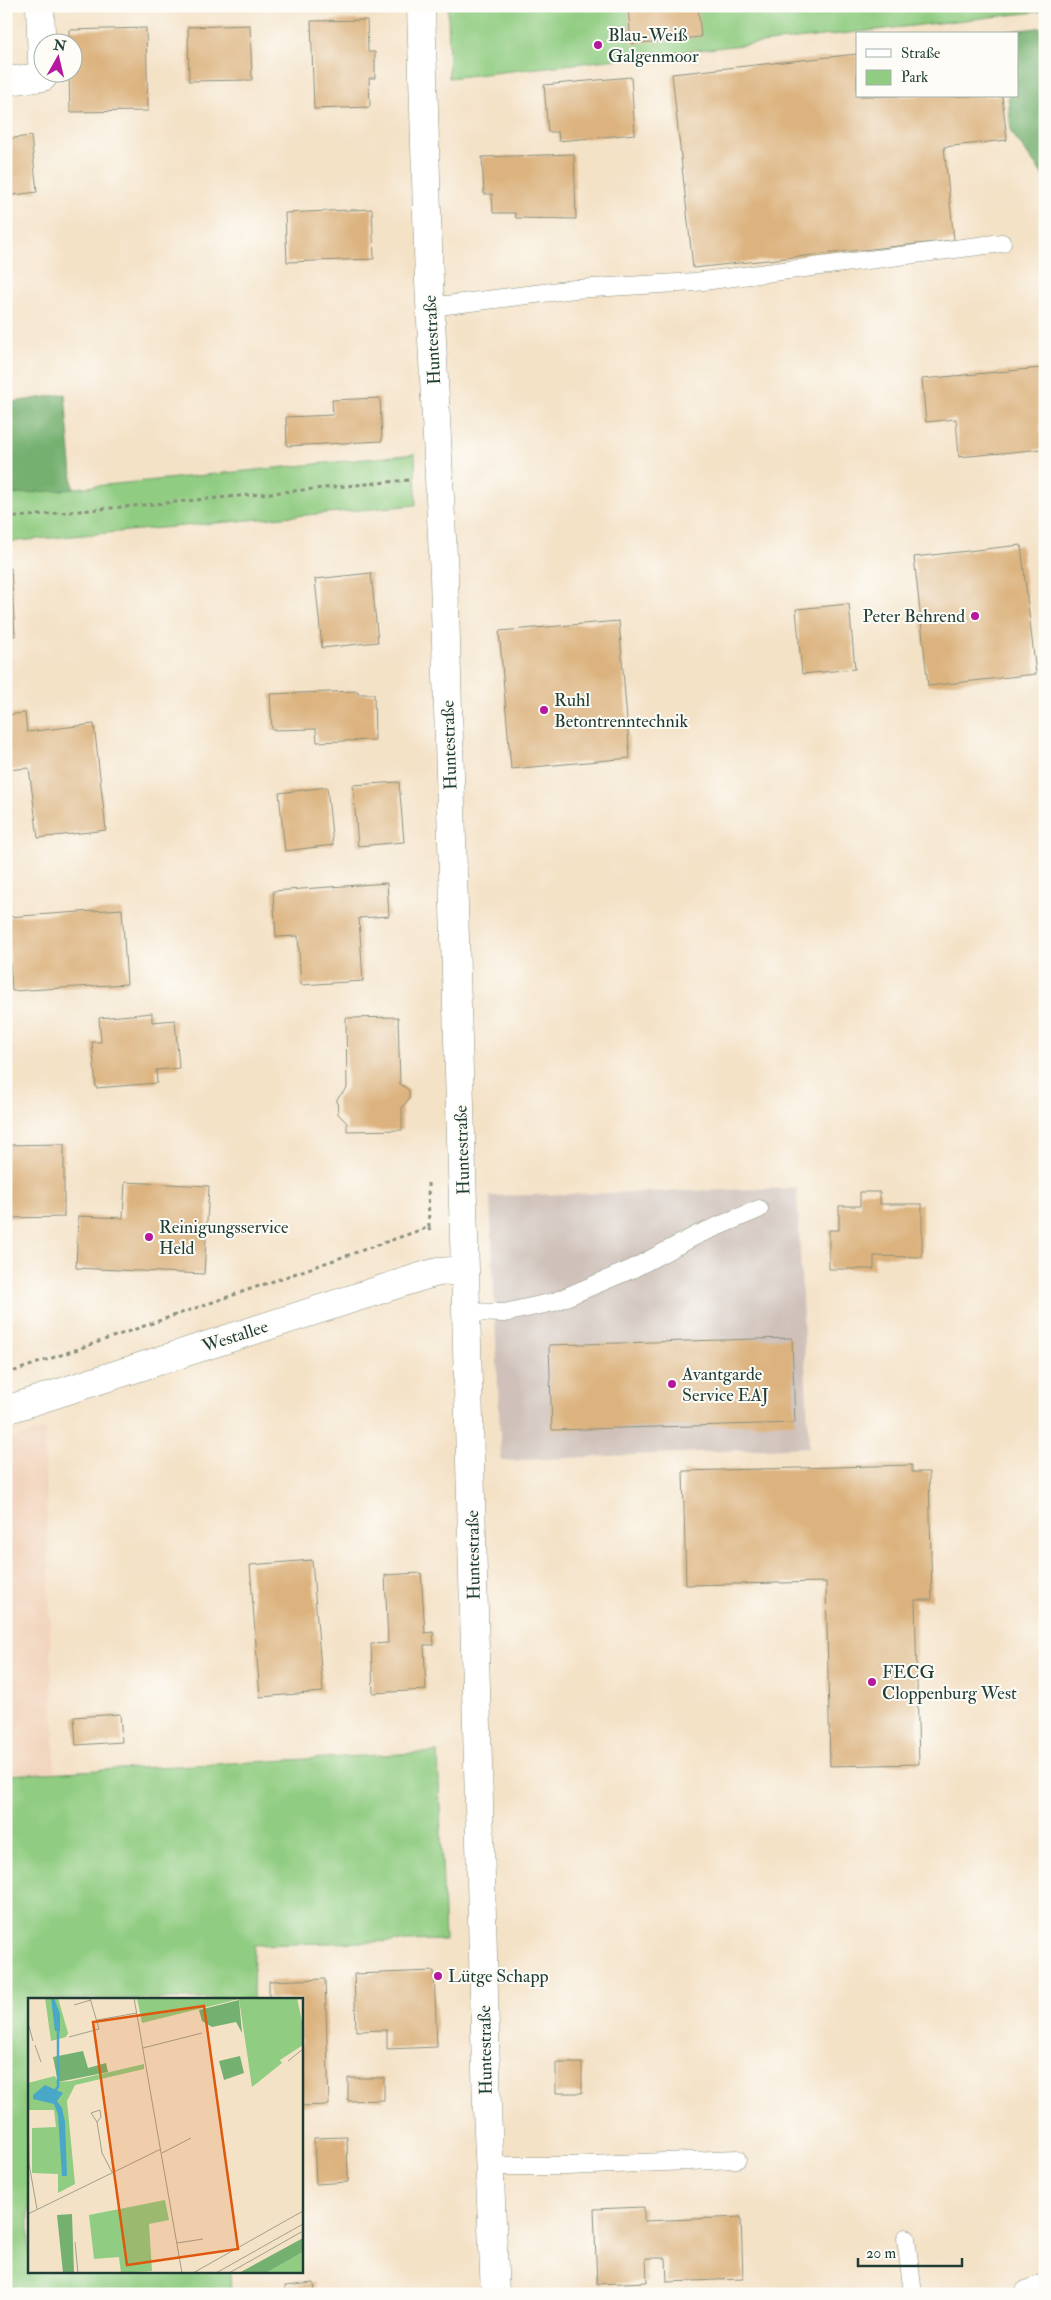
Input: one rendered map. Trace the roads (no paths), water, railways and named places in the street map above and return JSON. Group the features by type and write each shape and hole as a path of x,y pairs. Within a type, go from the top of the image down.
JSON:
{"street":[{"path":"40,6 41,32"},
{"name":"Huntestraße","path":"420,6 430,307 439,475 465,1270 489,2166 495,2294"},
{"path":"6,81 32,78"},
{"name":"Westallee","path":"6,1410 438,1272 465,1270"},
{"path":"1029,2294 1045,2288"}],"lane":[{"path":"430,307 575,289 695,282 1002,243"},
{"path":"466,1312 504,1313 554,1302 632,1269 697,1235 759,1210"},
{"path":"489,2166 567,2166 737,2159"},
{"path":"906,2238 913,2294"}],"place":[{"name":"Blau-Weiß Galgenmoor","path":"598,45"},
{"name":"Peter Behrend","path":"975,616"},
{"name":"Ruhl Betontrenntechnik","path":"544,710"},
{"name":"Reinigungsservice Held","path":"149,1237"},
{"name":"Avantgarde Service EAJ","path":"672,1384"},
{"name":"FECG Cloppenburg West","path":"872,1682"},
{"name":"Lütge Schapp","path":"438,1976"}]}
